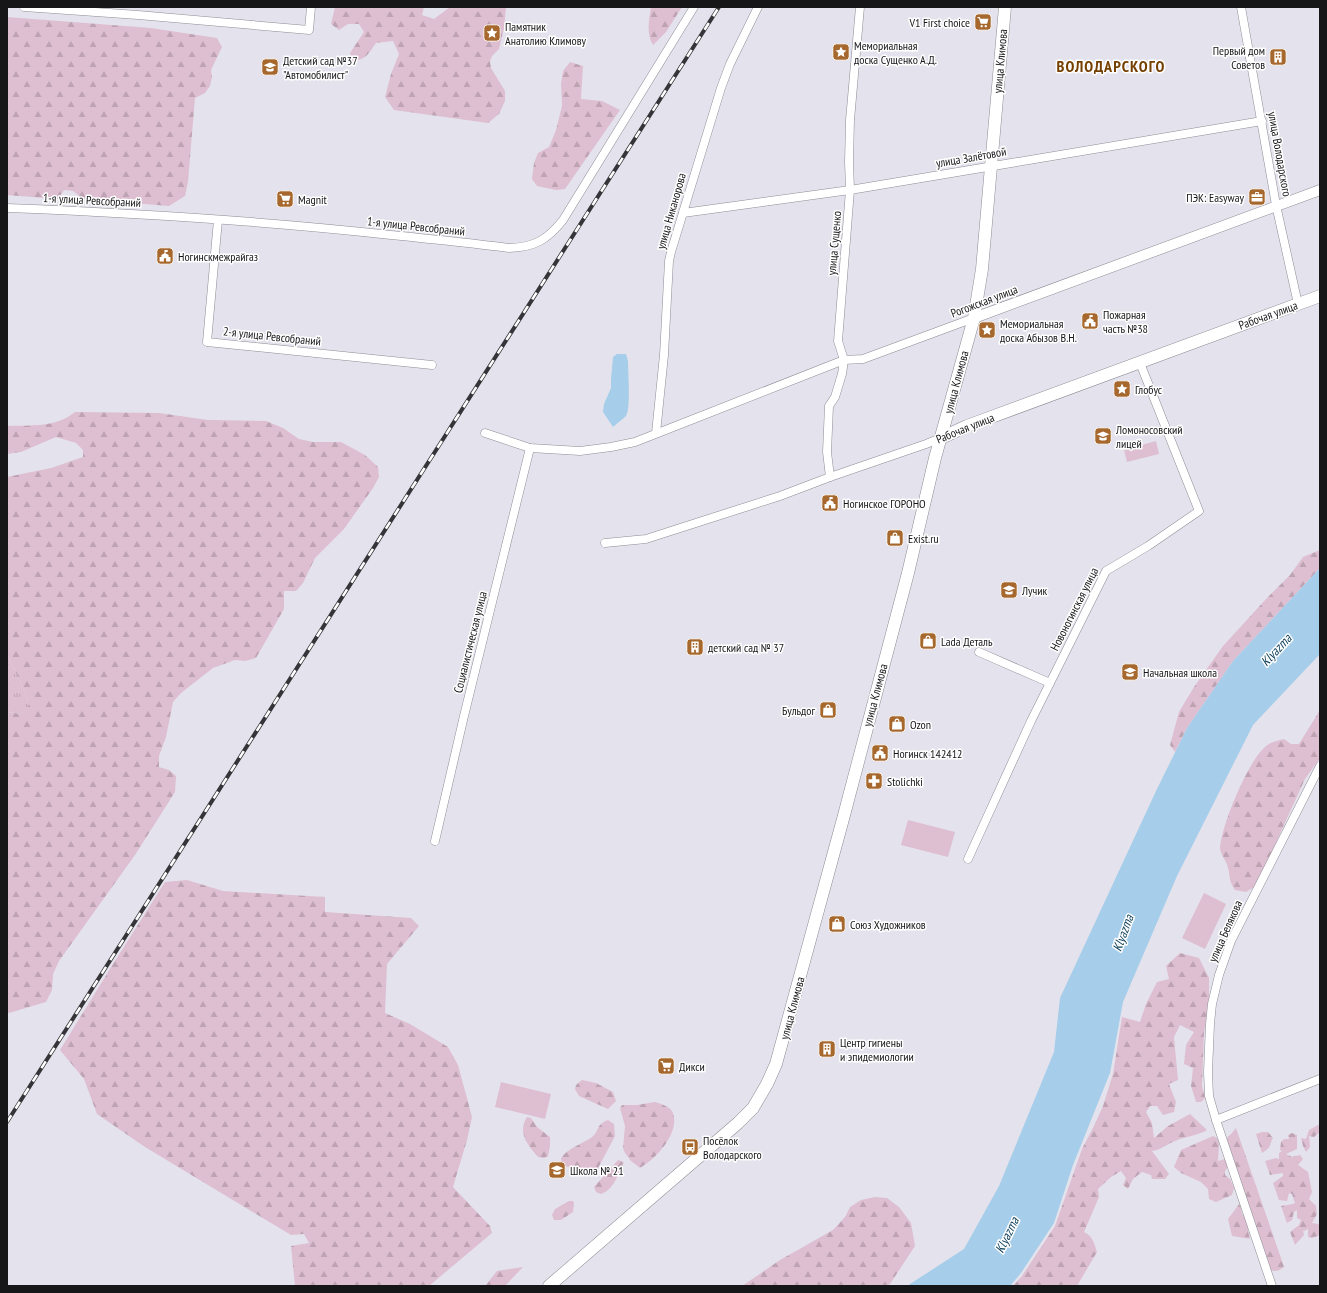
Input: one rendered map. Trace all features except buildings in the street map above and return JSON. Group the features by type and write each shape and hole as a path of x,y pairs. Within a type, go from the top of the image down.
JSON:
{"main road":[{"name":"улица Климова","path":"549,1286 738,1123 753,1108 767,1084 776,1064 843,819 941,438 974,318 982,269 1005,7"},
{"name":"Рабочая улица","path":"941,438 967,426 1320,296"}],"street":[{"path":"24,7 309,30 311,7"},
{"name":"1-я улица Ревсобраний","path":"7,208 218,220 392,234 509,248 536,244 549,236 563,220 694,7"},
{"name":"улица Никанорова","path":"656,433 664,355 669,261 676,232 721,88 730,64 758,7"},
{"name":"улица Сущенко","path":"830,477 827,452 829,406 835,397 842,374 844,360 838,341 850,190 848,162 850,120 860,7"},
{"name":"улица Володарского","path":"1241,7 1276,206 1298,304"},
{"name":"улица Залётовой","path":"683,213 850,190 1262,120"},
{"name":"Рогожская улица","path":"485,433 530,448 580,451 635,442 844,360 863,359 1320,190"},
{"name":"2-я улица Ревсобраний","path":"218,220 207,342 432,365"},
{"name":"Новоногинская улица","path":"968,859 1050,683 1106,571 1148,546 1199,511 1140,362"},
{"name":"Рабочая улица","path":"605,543 646,539 780,496 941,438"},
{"name":"Социалистическая улица","path":"435,842 464,716 530,448"},
{"path":"979,652 1050,683"},
{"name":"улица Белякова","path":"1272,1286 1209,1096 1208,1072 1210,1024 1212,1004 1218,975 1231,941 1320,766"},
{"path":"1216,1120 1320,1079"}],"green space":[{"path":"335,7 424,7 422,15 434,19 450,7 506,7 504,28 499,49 492,56 490,61 491,68 505,91 505,101 499,114 488,123 394,110 385,97 391,74 399,54 393,41 376,43 364,58 352,61 350,53 364,32 359,24 348,24 339,30 331,24"},
{"path":"651,7 682,7 666,32 653,45 649,36"},
{"path":"7,17 151,28 217,38 222,47 211,70 212,77 210,86 205,93 195,98 188,182 185,196 169,206 83,199 73,191 64,190 58,199 7,195"},
{"path":"570,62 583,66 581,99 602,101 620,110 565,189 556,190 537,186 532,179 534,163 538,153 549,147 556,130 562,106 561,84 563,71"},
{"path":"75,412 159,413 208,420 266,421 283,428 299,439 313,442 341,442 365,455 378,467 379,477 344,529 315,558 303,583 296,591 284,591 284,609 256,658 245,661 235,660 213,668 181,693 173,702 166,737 159,756 159,767 169,770 176,776 175,792 135,855 59,961 53,974 52,990 46,1002 9,1013 7,1012 7,712 22,714 29,704 7,654 7,477 51,468 83,457 83,450 76,443 56,437 21,452 7,454 7,426 42,425 59,421"},
{"path":"1156,441 1159,454 1127,462 1124,450"},
{"path":"1320,550 1320,568 1233,661 1187,728 1175,752 1170,745 1179,712 1194,687 1223,646 1290,575 1303,557"},
{"path":"7,654 29,704 22,714 7,712"},
{"path":"1320,710 1320,758 1305,779 1256,886 1246,892 1235,890 1230,881 1227,865 1220,848 1225,825 1242,782 1256,758 1269,744 1284,739 1291,744 1299,744"},
{"path":"908,820 955,832 948,857 901,845"},
{"path":"187,880 223,891 325,897 325,912 411,918 419,926 387,964 385,1013 410,1024 448,1047 458,1065 472,1117 453,1187 490,1226 492,1233 429,1286 295,1286 291,1246 309,1243 304,1234 291,1235 145,1147 97,1114 84,1079 60,1050 165,882"},
{"path":"1204,893 1226,904 1205,949 1182,938"},
{"path":"1180,953 1199,958 1209,978 1209,1000 1204,1033 1202,1086 1205,1098 1201,1102 1196,1102 1191,1086 1193,1068 1184,1064 1186,1045 1194,1032 1180,1025 1174,1037 1178,1080 1169,1084 1176,1102 1174,1112 1163,1115 1157,1106 1150,1106 1146,1112 1152,1123 1154,1138 1168,1126 1190,1114 1207,1130 1199,1134 1179,1139 1152,1151 1169,1174 1165,1179 1152,1179 1151,1175 1142,1172 1133,1179 1128,1189 1123,1185 1126,1178 1121,1171 1111,1177 1098,1189 1099,1197 1084,1232 1091,1238 1097,1252 1077,1286 1013,1286 1022,1276 1055,1226 1082,1149 1103,1106 1113,1074 1122,1017 1140,1022 1146,1004 1157,982 1169,979 1166,966"},
{"path":"582,1080 596,1083 613,1092 616,1101 608,1109 579,1096 575,1089 576,1085"},
{"path":"501,1082 551,1094 545,1119 495,1107"},
{"path":"655,1102 672,1111 674,1121 673,1129 665,1145 653,1158 640,1168 631,1161 623,1148 625,1126 620,1108 622,1105 637,1105"},
{"path":"527,1117 531,1118 537,1127 550,1137 548,1156 544,1158 538,1157 527,1143 523,1134 524,1123"},
{"path":"608,1120 614,1124 615,1136 596,1172 591,1174 562,1165 561,1158 564,1154 592,1137 601,1124"},
{"path":"1320,1124 1320,1132 1314,1137 1309,1136 1310,1147 1306,1152 1301,1138 1306,1139 1309,1130"},
{"path":"1236,1128 1284,1267 1277,1271 1270,1270 1225,1140"},
{"path":"1268,1132 1273,1138 1269,1148 1262,1153 1256,1134"},
{"path":"1292,1133 1297,1135 1297,1149 1286,1154 1292,1157 1300,1155 1303,1159 1298,1165 1308,1172 1312,1192 1309,1199 1316,1206 1317,1214 1312,1223 1320,1225 1320,1235 1312,1238 1308,1237 1308,1229 1303,1230 1304,1235 1295,1245 1290,1232 1299,1225 1301,1220 1297,1218 1297,1210 1294,1212 1292,1220 1287,1223 1281,1206 1295,1203 1292,1194 1289,1193 1287,1201 1279,1200 1273,1183 1283,1176 1283,1173 1270,1175 1265,1161 1276,1158 1279,1159 1279,1153 1282,1151 1280,1150 1281,1142 1284,1139 1289,1139 1288,1135"},
{"path":"1213,1136 1217,1138 1219,1144 1218,1161 1225,1159 1228,1167 1225,1171 1225,1175 1230,1179 1234,1188 1232,1195 1216,1202 1209,1199 1208,1189 1201,1182 1181,1173 1174,1167 1181,1150"},
{"path":"618,1160 624,1162 612,1185 601,1194 596,1192 594,1187"},
{"path":"875,1197 887,1198 899,1207 911,1223 915,1246 890,1284 887,1286 742,1286 780,1260 833,1230 845,1217 850,1207 861,1200"},
{"path":"569,1201 573,1201 574,1203 573,1212 561,1220 554,1220 552,1215 555,1209"},
{"path":"1240,1203 1242,1214 1246,1217 1248,1224 1250,1239 1232,1236 1228,1219"},
{"path":"523,1267 505,1286 485,1286 497,1271"}],"water":[{"path":"617,354 626,354 628,361 628,412 626,416 613,427 603,412 604,404 611,388 613,357"},
{"name":"Klyazma","path":"1320,568 1320,654 1253,725 1177,876 1123,1002 1110,1073 1073,1165 1054,1223 1021,1273 1010,1286 907,1286 964,1249 999,1186 1054,1052 1060,998 1156,791 1187,728 1233,661"}],"railway":[{"path":"7,1122 719,7"}],"place":[{"name":"V1 First choice","path":"983,22"},
{"name":"Памятник Анатолию Климову","path":"492,33"},
{"name":"Мемориальная доска Сущенко А.Д.","path":"841,52"},
{"name":"Первый дом Советов","path":"1278,57"},
{"name":"Детский сад №37 \"Автомобилист\"","path":"270,67"},
{"name":"ПЭК: Easyway","path":"1257,197"},
{"name":"Magnit","path":"285,199"},
{"name":"Ногинскмежрайгаз","path":"165,256"},
{"name":"Пожарная часть №38","path":"1090,321"},
{"name":"Мемориальная доска Абызов В.Н.","path":"987,330"},
{"name":"Глобус","path":"1122,389"},
{"name":"Ломоносовский лицей","path":"1103,436"},
{"name":"Ногинское ГОРОНО","path":"830,503"},
{"name":"Exist.ru","path":"895,538"},
{"name":"Лучик","path":"1009,590"},
{"name":"Lada Деталь","path":"928,641"},
{"name":"детский сад № 37","path":"695,647"},
{"name":"Начальная школа","path":"1130,672"},
{"name":"Бульдог","path":"828,710"},
{"name":"Ozon","path":"897,724"},
{"name":"Ногинск 142412","path":"880,753"},
{"name":"Stolichki","path":"874,781"},
{"name":"Союз Художников","path":"837,924"},
{"name":"Центр гигиены и эпидемиологии","path":"827,1049"},
{"name":"Дикси","path":"666,1066"},
{"name":"Посёлок Володарского","path":"690,1147"},
{"name":"Школа № 21","path":"557,1170"}],"district":[{"name":"ВОЛОДАРСКОГО","path":"1111,66"}]}
